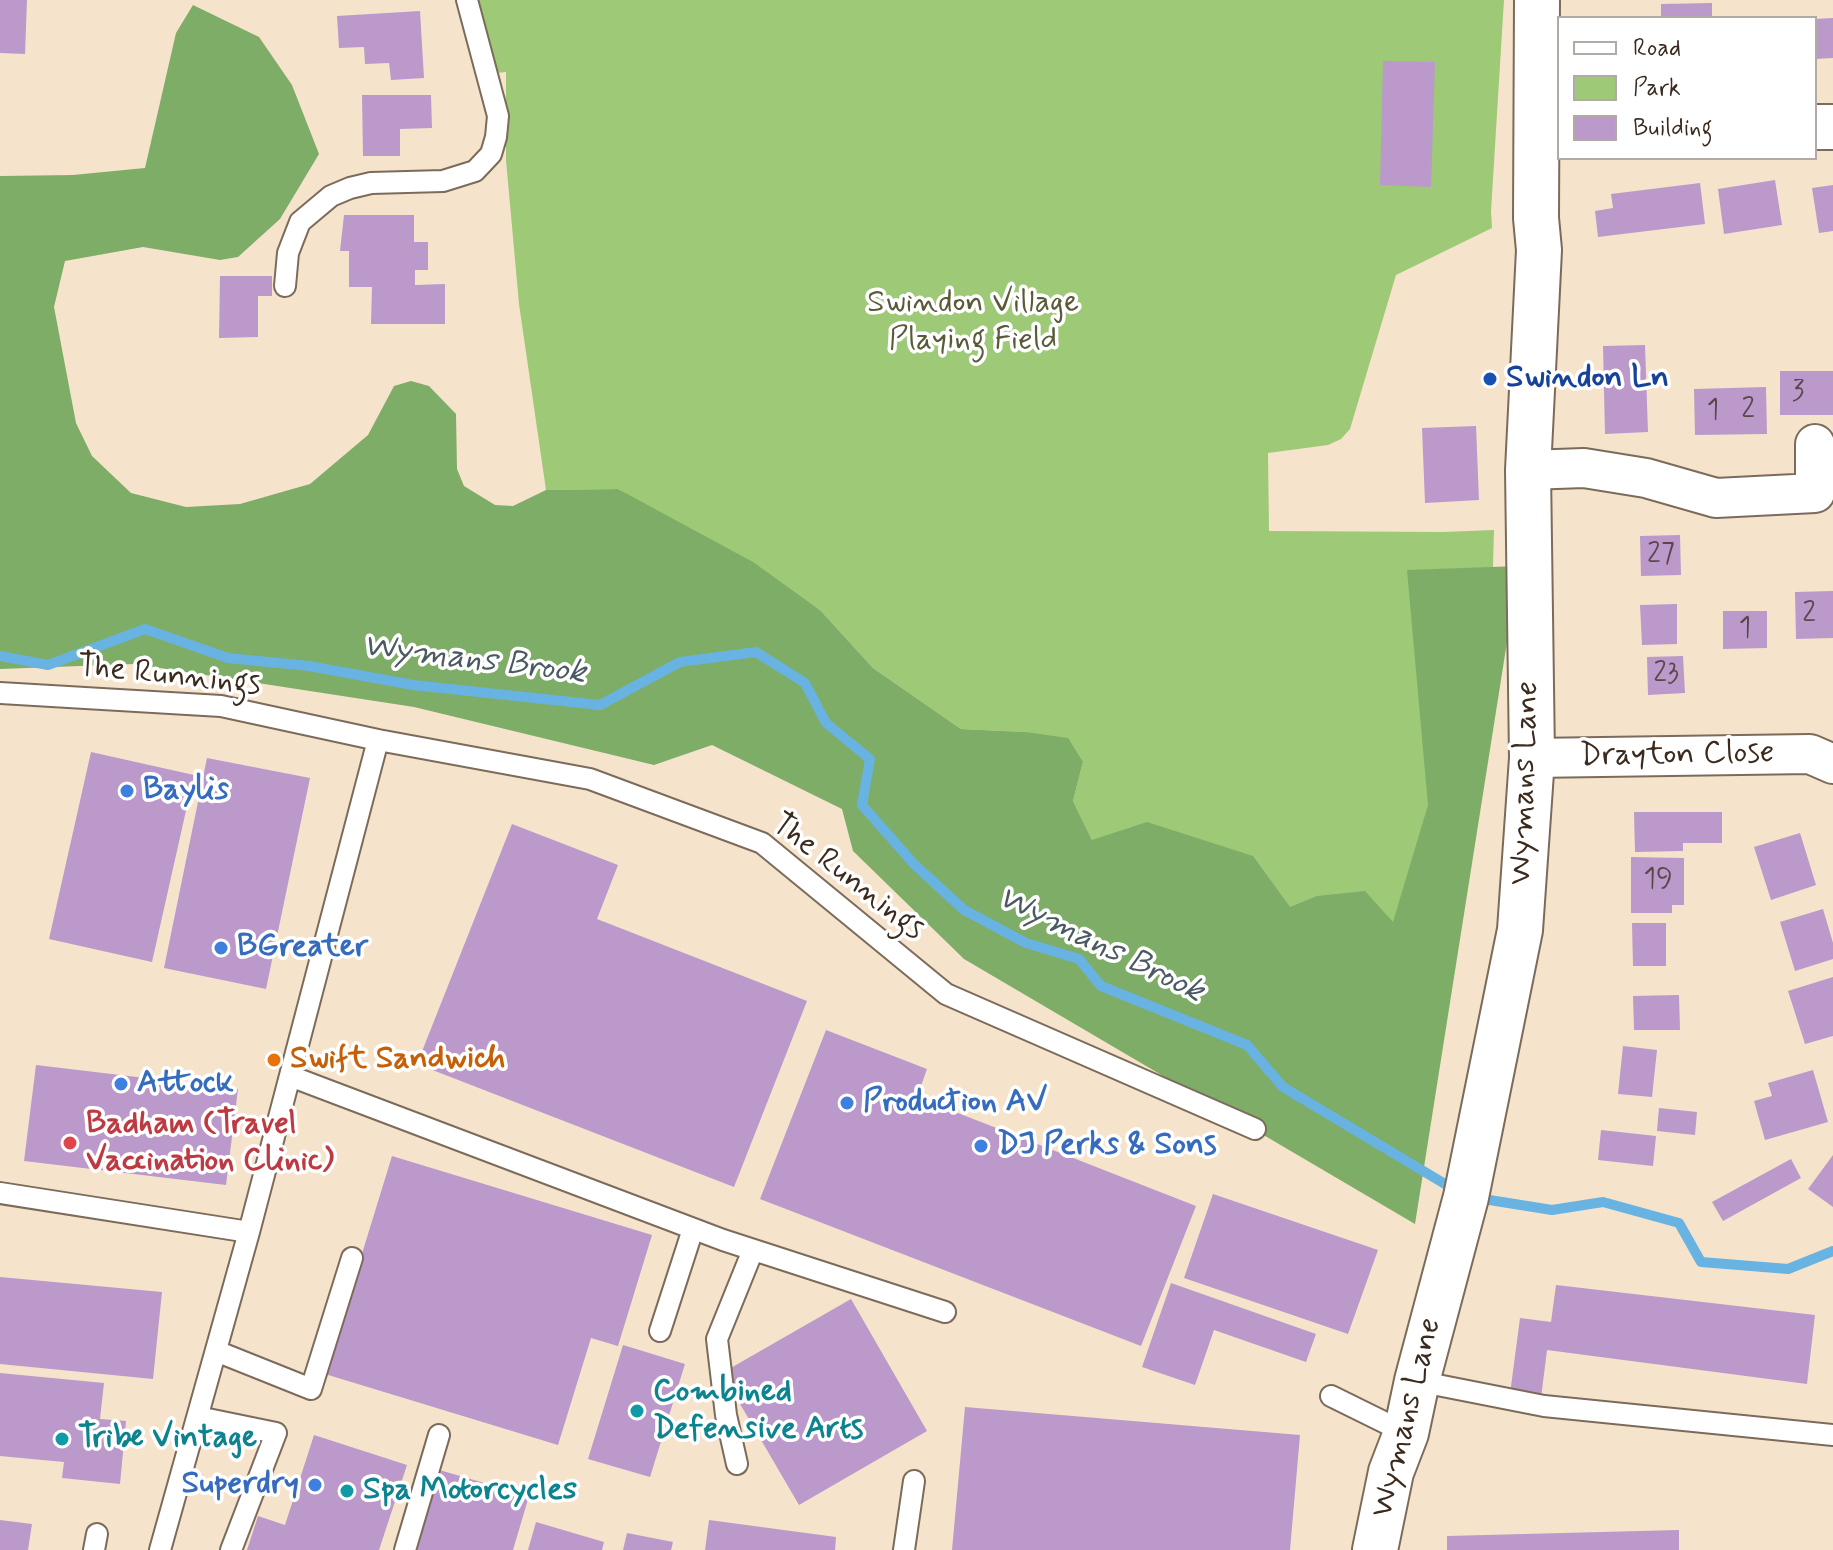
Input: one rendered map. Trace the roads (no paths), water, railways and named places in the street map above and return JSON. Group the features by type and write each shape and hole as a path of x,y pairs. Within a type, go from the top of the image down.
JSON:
{"street":[{"name":"Wymans Lane","path":"1375,1550 1391,1472 1406,1433 1466,1197 1520,930 1532,758 1528,470 1539,250 1536,218 1548,111 1537,0"},
{"path":"1528,470 1584,468 1646,478 1716,498 1815,493 1815,444"},
{"name":"Drayton Close","path":"1532,758 1798,754 1830,750"}],"lane":[{"path":"285,286 288,253 300,222 331,196 371,183 443,181 475,171 491,154 498,116 467,0"},
{"name":"The Runnings","path":"0,693 221,706 378,740 590,779 762,843 946,994 1255,1129"},
{"path":"160,1550 249,1232 378,740"},
{"path":"290,1076 693,1229 945,1312"},
{"path":"0,1193 249,1232"},
{"path":"660,1331 693,1229"},
{"path":"737,1464 726,1415 717,1339 753,1250"},
{"path":"216,1351 311,1389 352,1258"},
{"path":"1417,1381 1544,1406 1833,1435"},
{"path":"1331,1396 1406,1433"},
{"path":"198,1417 276,1433 231,1550"},
{"path":"405,1550 439,1435"},
{"path":"904,1550 914,1481"}],"waterway":[{"name":"Wymans Brook","path":"0,656 48,665 145,629 228,658 309,666 413,685 600,705 680,662 756,652 805,683 826,723 870,759 862,805 914,864 964,910 1026,943 1079,959 1101,986 1247,1045 1283,1087 1455,1190"},
{"name":"Wymans Brook","path":"1477,1198 1552,1210 1603,1202 1679,1223 1701,1262 1788,1269 1833,1251"}],"place":[{"name":"Swindon Ln","path":"1490,379"},
{"name":"Baylis","path":"127,791"},
{"name":"BGreater","path":"221,948"},
{"name":"Swift Sandwich","path":"274,1060"},
{"name":"Attock","path":"121,1084"},
{"name":"Production AV","path":"847,1103"},
{"name":"Badham (Travel Vaccination Clinic)","path":"70,1143"},
{"name":"DJ Perks & Sons","path":"981,1146"},
{"name":"Combined Defensive Arts","path":"637,1411"},
{"name":"Tribe Vintage","path":"62,1439"},
{"name":"Superdry","path":"315,1485"},
{"name":"Spa Motorcycles","path":"347,1491"}],"park label":[{"name":"Swindon Village Playing Field","path":"973,322"}]}
